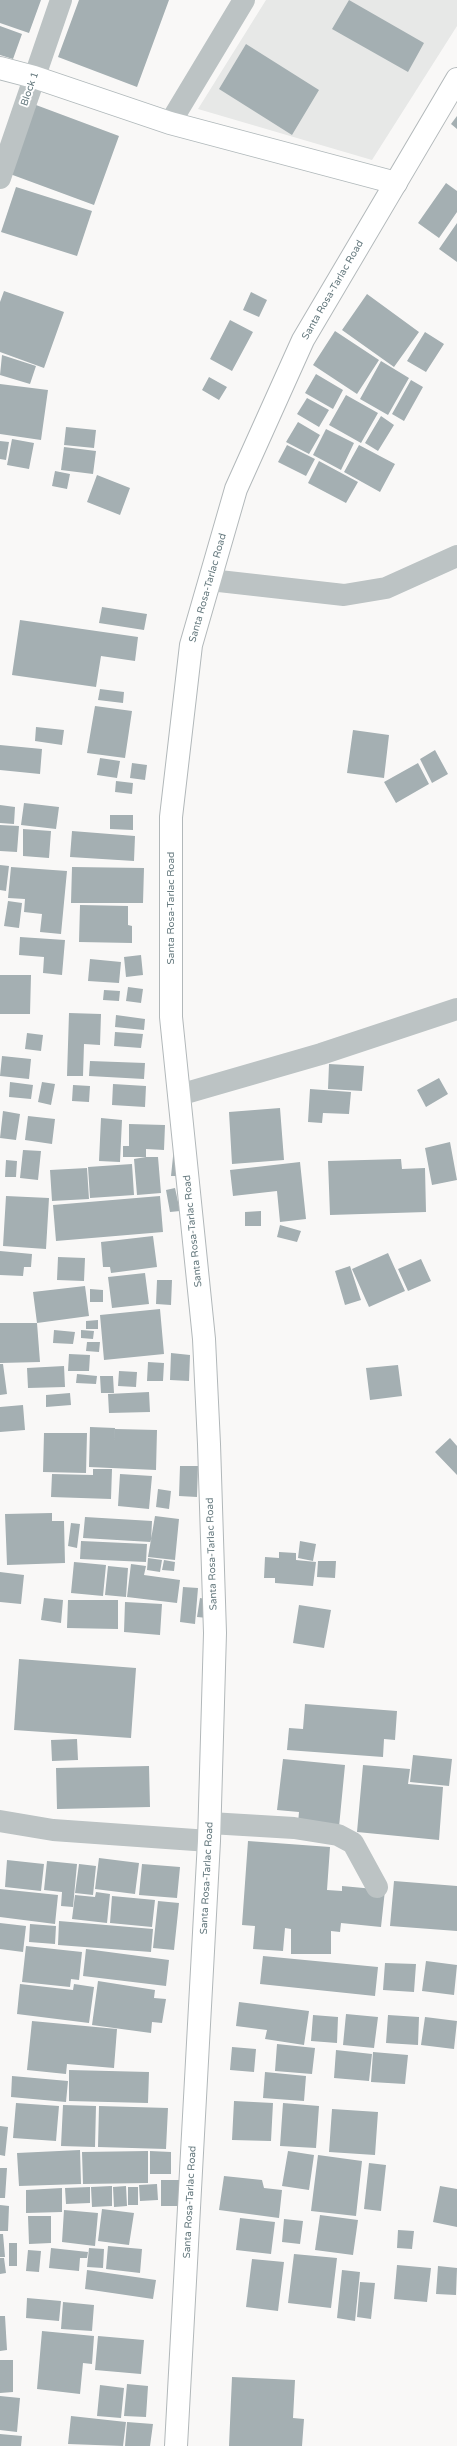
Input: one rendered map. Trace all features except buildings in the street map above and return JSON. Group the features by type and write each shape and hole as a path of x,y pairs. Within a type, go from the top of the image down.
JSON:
{"main road":[{"path":"0,68 34,77 170,123 396,183"},
{"name":"Santa Rosa-Tarlac Road","path":"176,2446 210,1832 214,1633 209,1444 204,1339 171,1016 171,817 191,645 236,489 303,340 457,79"}],"street":[{"name":"Block 1","path":"0,178 61,0"},
{"path":"170,123 244,0"},
{"path":"210,580 344,594 386,588 457,556"},
{"path":"179,1095 321,1054 457,1009"},
{"path":"0,1821 53,1830 210,1832 294,1828 338,1835 353,1843 377,1887"}],"shaded area":[{"path":"266,0 457,0 457,26 372,160 198,109"}]}
